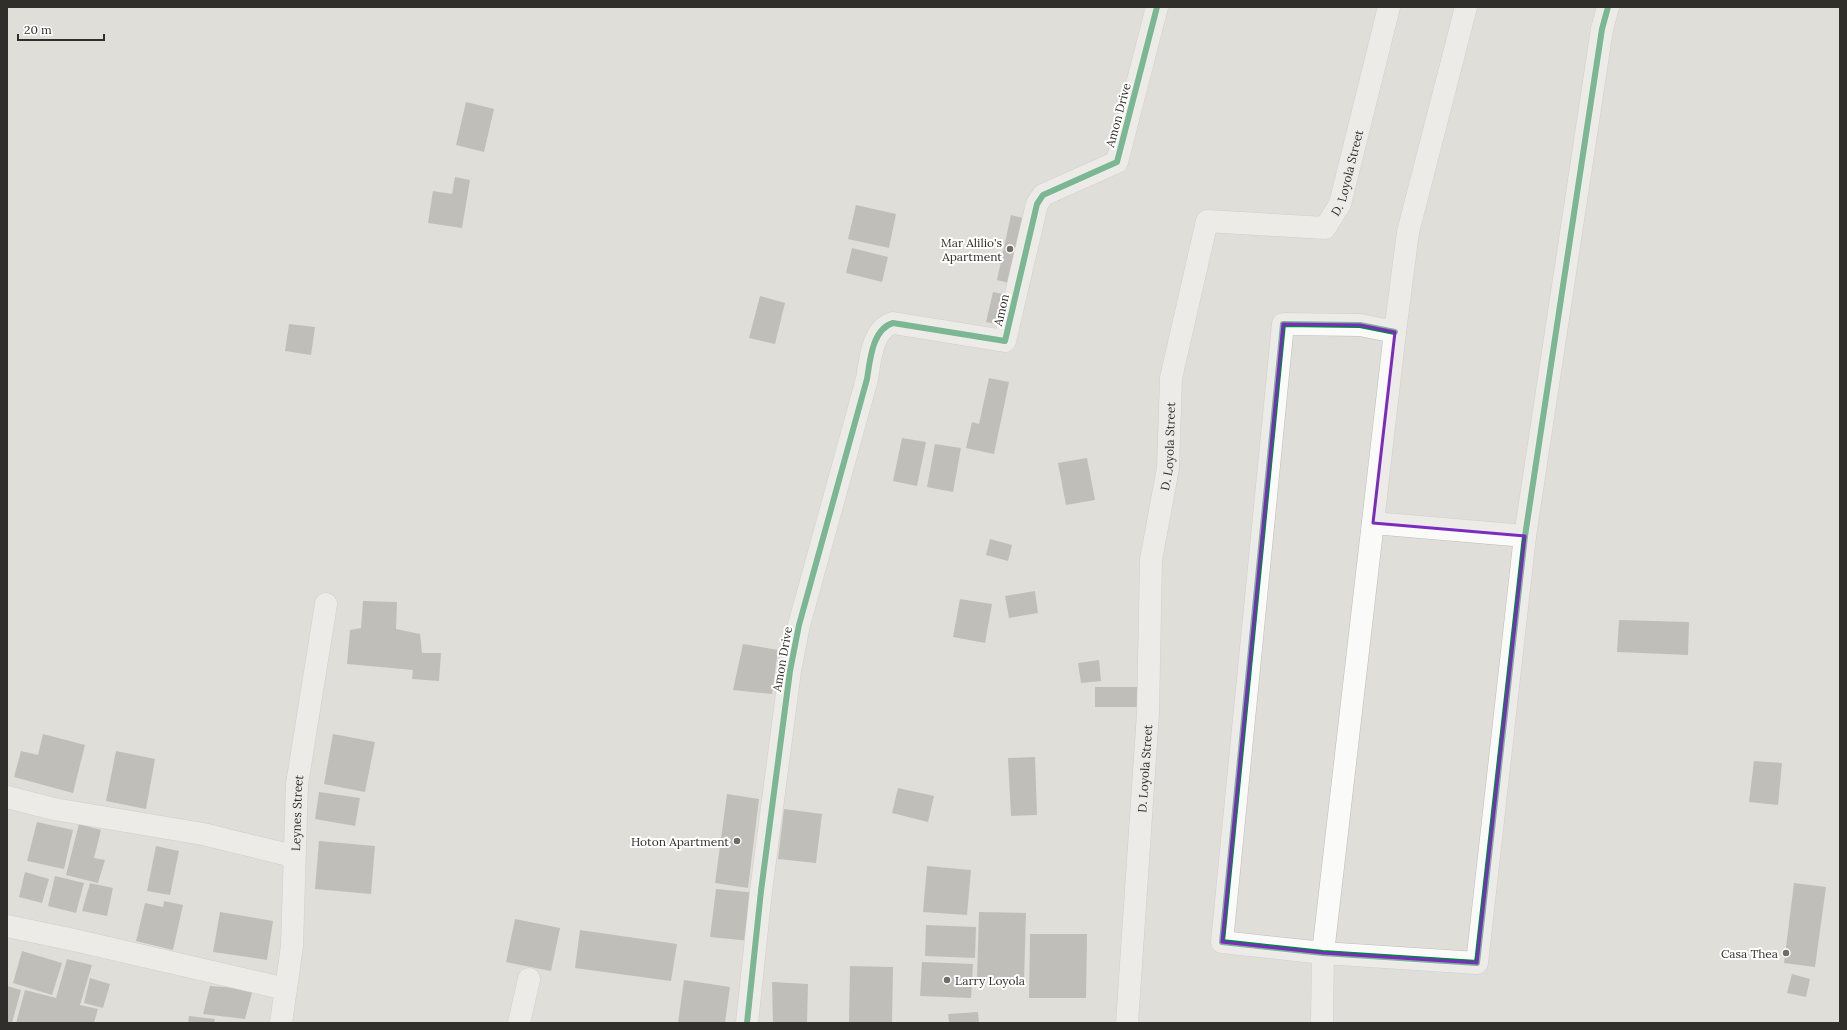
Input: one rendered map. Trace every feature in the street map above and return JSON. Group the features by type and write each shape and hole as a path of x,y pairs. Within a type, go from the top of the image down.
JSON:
{"street":[{"name":"Amon Drive","path":"1037,204 1043,195 1117,162 1157,7"},
{"name":"D. Loyola Street","path":"1127,1023 1148,713 1151,560 1168,468 1171,378 1207,221 1325,228 1340,204 1389,7"},
{"path":"1322,1023 1323,953 1395,332 1408,232 1466,7"},
{"path":"1395,332 1360,325 1282,324 1222,942 1323,953 1477,963 1526,536 1602,29 1608,7"},
{"name":"Amon","path":"900,323 1005,341 1037,204"},
{"name":"Amon Drive","path":"747,1023 761,891 778,754 790,671 799,625 878,334 885,325 900,323"},
{"path":"1373,523 1526,536"},
{"name":"Leynes Street","path":"281,1023 292,946 297,784 326,604"},
{"path":"7,797 54,809 203,834 294,856"},
{"path":"7,926 286,989"},
{"path":"519,1023 529,980"}],"highlighted area":[{"path":"1283,324 1360,325 1395,332 1373,523 1525,536 1477,963 1323,953 1222,942"}],"building":[{"path":"466,102 494,109 484,152 456,145"},
{"path":"455,177 470,180 462,228 428,223 433,191 452,194"},
{"path":"856,205 896,214 889,248 848,239"},
{"name":"Mar Alilio's Apartment","path":"1011,215 1023,218 1009,283 997,280"},
{"path":"852,248 888,257 882,282 846,273"},
{"path":"993,292 1008,295 1001,325 986,322"},
{"path":"760,296 785,303 775,344 749,338"},
{"path":"289,324 315,327 311,355 285,351"},
{"path":"989,378 1009,382 994,454 966,448 972,422 979,424"},
{"path":"902,438 926,442 917,486 893,481"},
{"path":"935,444 961,448 953,492 927,487"},
{"path":"1087,458 1095,500 1066,505 1058,463"},
{"path":"990,539 1012,545 1008,561 986,555"},
{"path":"1035,591 1038,613 1009,618 1005,596"},
{"path":"960,599 992,604 985,643 953,637"},
{"path":"363,601 397,602 396,629 420,634 422,653 441,653 439,681 412,679 413,670 347,664 350,630 361,628"},
{"path":"1619,620 1689,622 1688,655 1617,652"},
{"path":"743,644 778,650 772,694 733,690"},
{"path":"1099,660 1101,681 1081,683 1078,663"},
{"path":"1095,687 1141,687 1142,707 1095,707"},
{"path":"43,734 85,745 73,793 14,777 21,751 38,755"},
{"path":"333,734 375,742 365,792 324,784"},
{"path":"116,751 155,759 146,809 106,801"},
{"path":"1035,757 1037,815 1011,816 1008,758"},
{"path":"1754,761 1782,763 1778,805 1749,802"},
{"path":"898,788 934,796 928,822 892,813"},
{"path":"319,792 360,798 355,826 315,819"},
{"name":"Hoton Apartment","path":"727,794 759,799 748,888 715,883"},
{"path":"784,809 822,814 816,863 778,859"},
{"path":"37,822 73,830 64,869 27,861"},
{"path":"79,824 101,830 94,858 105,860 98,883 66,875"},
{"path":"319,841 375,846 371,894 315,889"},
{"path":"156,846 179,851 170,895 147,891"},
{"path":"927,866 971,870 967,915 923,912"},
{"path":"25,872 49,879 42,903 19,897"},
{"path":"55,876 84,883 76,913 48,906"},
{"path":"90,883 113,888 107,916 82,911"},
{"path":"1794,883 1826,887 1815,967 1784,963"},
{"path":"716,889 757,893 751,941 710,937"},
{"path":"164,901 183,905 173,950 136,941 145,903 163,907"},
{"path":"220,912 273,921 267,960 213,952"},
{"path":"979,912 1026,913 1024,981 977,979"},
{"path":"515,919 560,928 551,971 506,962"},
{"path":"926,925 976,927 975,958 925,956"},
{"path":"580,930 677,944 671,981 575,968"},
{"path":"1030,934 1087,934 1086,998 1029,998"},
{"path":"22,951 62,963 52,995 13,983"},
{"path":"67,959 92,965 80,1005 98,1009 94,1023 16,1023 25,990 56,998"},
{"name":"Larry Loyola","path":"922,962 973,964 971,998 920,996"},
{"path":"850,966 893,967 892,1023 849,1023"},
{"path":"1792,974 1810,979 1806,997 1787,993"},
{"path":"90,978 110,984 103,1008 84,1003"},
{"path":"684,980 730,987 725,1023 678,1023"},
{"path":"772,982 808,984 807,1023 773,1023"},
{"path":"7,986 21,990 12,1023 7,1023"},
{"path":"210,986 253,989 245,1019 203,1014"},
{"path":"978,1012 979,1023 949,1023 948,1014"},
{"path":"189,1016 215,1019 214,1023 188,1023"}],"cycle path":[{"path":"747,1023 761,891 790,671 799,625 867,379 873,346 880,332 886,326 893,323 1005,341 1037,204 1043,195 1117,162 1157,7"},
{"path":"1395,332 1360,325 1283,324 1222,942 1323,953 1477,963 1525,536 1602,29 1608,7"}],"place":[{"name":"Mar Alilio's Apartment","path":"1010,249"},
{"name":"Hoton Apartment","path":"737,841"},
{"name":"Casa Thea","path":"1786,953"},
{"name":"Larry Loyola","path":"947,980"}]}
